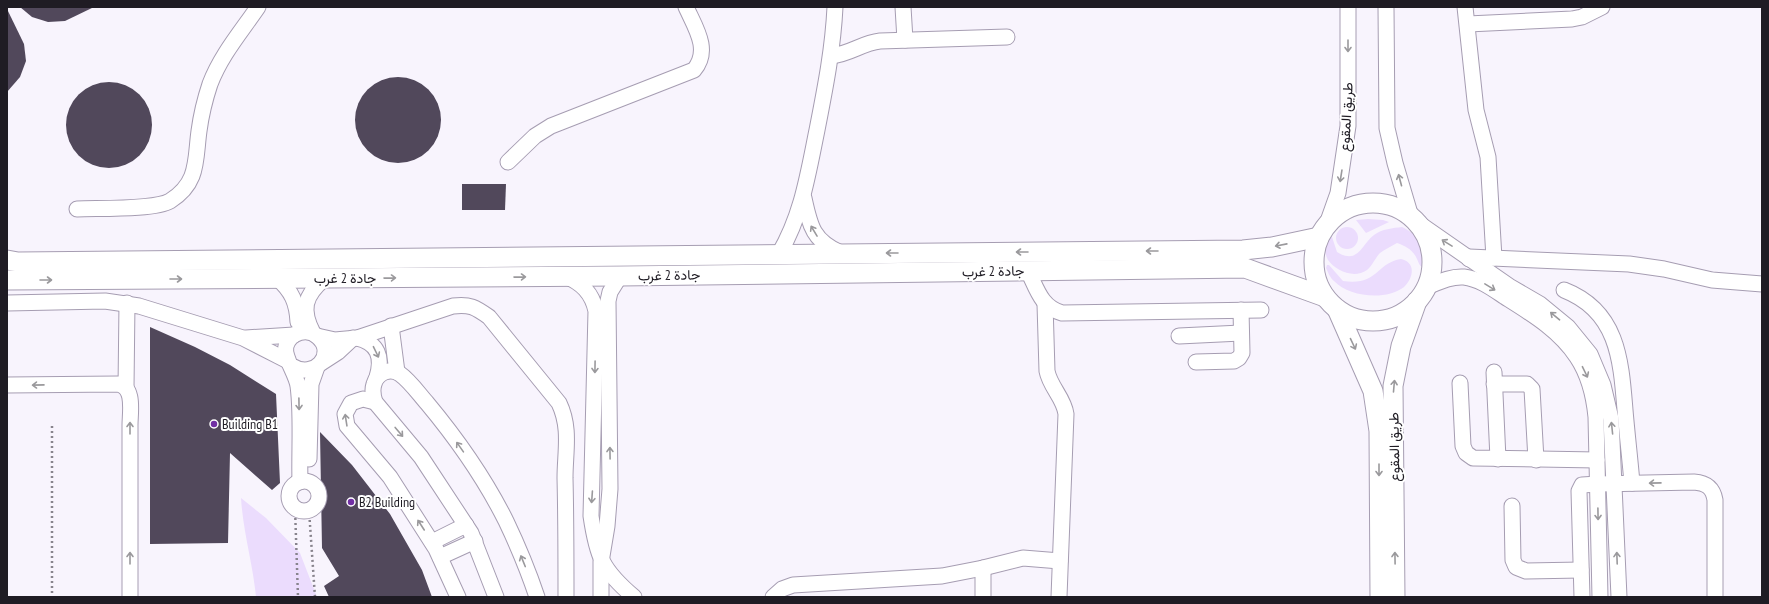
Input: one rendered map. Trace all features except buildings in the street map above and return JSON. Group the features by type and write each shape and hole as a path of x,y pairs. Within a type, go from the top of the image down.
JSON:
{"main road":[{"path":"1377,204 1395,208 1412,219 1426,237 1432,257 1431,272 1422,294 1403,312 1387,319 1369,321 1352,317 1331,303 1316,278 1314,257 1323,231 1341,212 1358,205 1377,204"},
{"name":"جادة 2 غرب","path":"7,260 18,262 1243,250 1272,247 1323,231"},
{"name":"جادة 2 غرب","path":"7,280 620,276 1245,268 1331,303"},
{"name":"طريق المقوع","path":"1395,597 1393,386 1401,346 1422,294"},
{"name":"طريق المقوع","path":"1331,303 1373,392 1379,431 1380,597"}],"street":[{"path":"77,209 151,206 169,202 184,191 193,175 197,157 203,108 210,84 221,61 234,40 258,7"},
{"path":"508,162 535,136 551,126 694,70 701,60 702,48 686,7"},
{"path":"779,254 790,236 804,197 831,56 835,7"},
{"path":"903,7 905,40"},
{"name":"طريق المقوع","path":"1323,231 1338,193 1348,126 1348,7"},
{"path":"1386,7 1387,128 1395,163 1412,219 1509,286 1540,304 1568,327 1590,354 1598,369 1608,402 1613,437 1619,597"},
{"path":"1465,7 1476,110 1488,157 1494,258"},
{"path":"1468,24 1572,19 1582,17 1602,7"},
{"path":"831,56 850,52 872,42 1007,37"},
{"path":"804,197 810,225 815,234 830,249 841,253"},
{"path":"1469,257 1629,264 1664,269 1712,280 1762,284"},
{"path":"1466,278 1469,257"},
{"path":"1028,271 1041,299 1045,304 1056,311 1069,313 1261,310"},
{"path":"565,276 574,280 589,292 593,301 602,310 610,471 609,508 601,562 601,597"},
{"path":"620,276 610,292 602,310 591,516 596,547 601,562 618,582 634,597"},
{"path":"277,278 292,293 306,334"},
{"path":"306,334 307,322 305,312 307,303 316,285 324,278"},
{"path":"1422,294 1443,280 1466,278 1486,285 1534,314 1565,341 1578,357 1594,396 1596,417 1600,597"},
{"path":"1564,290 1584,299 1600,314 1613,336 1618,350 1632,483"},
{"path":"7,303 104,301 127,303 244,338 301,370 312,369 319,365 355,338 366,340 374,347 379,357 380,367 373,385 372,394 375,402 421,457 466,525 475,541 496,597"},
{"path":"127,303 126,388 129,394 130,418 130,597"},
{"path":"1045,304 1047,371 1049,379 1063,404 1066,414 1059,597"},
{"path":"244,338 306,334 335,340 355,338 453,306 464,305 475,307 489,317 559,403 564,414 567,435 565,463 566,597"},
{"path":"1196,362 1237,360 1242,353 1241,310"},
{"path":"391,326 397,372"},
{"path":"1179,336 1241,333"},
{"path":"304,482 299,393 286,347 306,334"},
{"path":"304,482 310,390 312,378 325,352 321,340 306,334"},
{"path":"376,377 390,371 401,374 439,418 487,488 506,522 541,597"},
{"path":"1498,459 1494,378 1526,384 1532,389 1536,460"},
{"path":"1460,383 1463,446 1469,456 1477,460 1598,460"},
{"path":"7,385 118,384 126,388"},
{"path":"375,402 363,399 351,403 345,414 347,426 390,477 432,542 458,597"},
{"path":"593,471 610,471"},
{"path":"304,482 316,487 319,496 316,505 302,509 292,504 289,496 292,487 304,482"},
{"path":"1582,597 1580,488 1584,484 1694,482 1703,483 1714,493 1715,597"},
{"path":"1512,506 1513,560 1516,567 1526,571 1581,570"},
{"path":"432,542 466,525"},
{"path":"440,558 475,541"},
{"path":"773,597 782,589 793,585 942,576 1023,558 1060,561"},
{"path":"983,568 983,597"}],"path":[{"path":"52,426 52,597"},
{"path":"298,597 302,509"},
{"path":"302,509 315,597"}],"shaded area":[{"path":"1368,219 1389,222 1366,233 1356,220"},
{"path":"1343,227 1351,227 1358,234 1358,242 1351,249 1343,249 1336,242 1336,234"},
{"path":"1402,227 1413,234 1420,243 1422,248 1422,267 1411,251 1397,243 1380,253 1367,270 1357,274 1351,274 1340,270 1331,264 1326,257 1325,247 1331,234 1337,252 1350,256 1355,255 1374,235 1380,231"},
{"path":"1401,259 1409,263 1411,267 1412,271 1410,279 1404,287 1388,294 1368,295 1349,291 1331,278 1326,268 1327,265 1329,265 1343,281 1355,282 1370,277 1386,265"},
{"path":"241,498 266,518 300,553 317,597 256,597"}],"place":[{"name":"Building B1","path":"214,424"},
{"name":"B2 Building","path":"351,502"}]}
